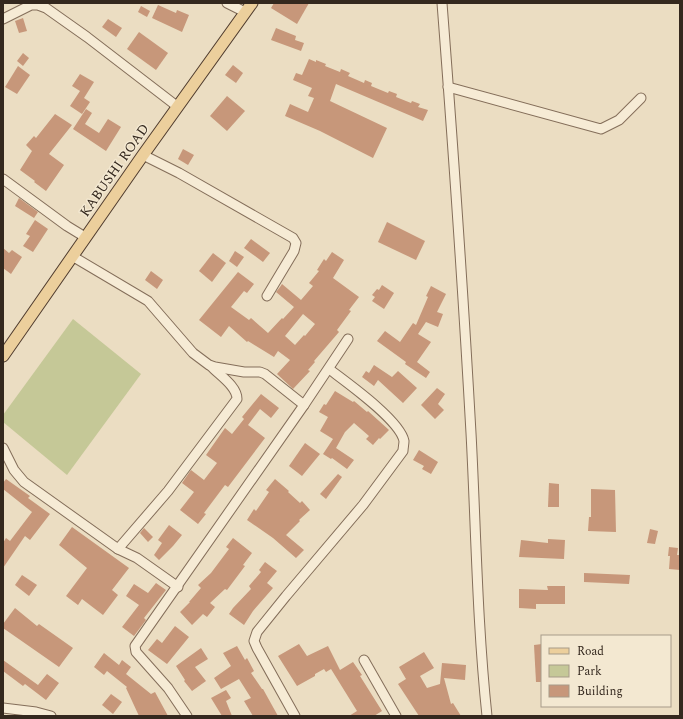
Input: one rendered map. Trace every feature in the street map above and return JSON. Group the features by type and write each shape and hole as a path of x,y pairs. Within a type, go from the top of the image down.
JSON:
{"main road":[{"name":"KABUSHI ROAD","path":"3,356 85,237 249,7"}],"street":[{"path":"227,3 249,7"},
{"path":"442,3 471,430 475,500 476,570 487,716"},
{"path":"3,19 31,5 38,5 46,8 123,64 178,107"},
{"path":"448,87 601,129 619,120 641,98"},
{"path":"143,155 179,173 293,238 296,244 294,251 267,296"},
{"path":"3,179 85,237"},
{"path":"72,256 148,301 193,354 208,365 236,392 237,399 168,491 118,549"},
{"path":"187,716 168,688 136,652 135,646 178,587 329,369 348,339"},
{"path":"208,365 244,372 260,372 265,374 304,405"},
{"path":"295,716 257,648 254,641 257,632 363,505 403,450 404,441 400,432 392,422 358,391 329,369"},
{"path":"3,448 7,458 19,476 118,549 137,558 178,587"},
{"path":"364,660 396,716"},
{"path":"3,708 36,712 50,716"}],"green space":[{"path":"73,319 141,374 67,475 3,422 3,415"}],"building":[{"path":"274,3 309,3 297,24 271,8"},
{"path":"158,5 176,13 177,10 189,15 182,32 152,18"},
{"path":"141,6 150,11 147,17 138,12"},
{"path":"23,18 27,31 19,33 15,21"},
{"path":"108,19 122,28 116,37 102,27"},
{"path":"276,28 296,36 295,40 304,43 301,51 271,40"},
{"path":"139,32 168,53 156,70 127,49"},
{"path":"23,53 29,58 23,66 17,61"},
{"path":"309,59 326,64 325,66 340,72 341,69 350,73 348,76 364,83 365,80 372,83 371,86 388,93 389,91 397,94 396,97 411,103 412,101 420,104 418,107 428,110 423,121 336,84 330,101 387,128 373,158 320,131 285,116 290,104 308,112 314,98 308,96 312,88 293,80 296,73 302,75"},
{"path":"233,65 243,73 236,83 225,75"},
{"path":"18,66 30,75 17,94 5,87"},
{"path":"80,74 94,82 84,98 90,102 82,114 70,106 80,91 72,86"},
{"path":"227,96 245,111 227,131 210,116"},
{"path":"86,109 92,113 85,124 99,133 108,119 121,127 106,151 73,129"},
{"path":"55,114 72,125 49,154 64,165 46,191 20,170 32,151 26,145 34,136 36,138"},
{"path":"183,149 194,155 188,165 178,159"},
{"path":"19,198 38,212 34,218 15,206"},
{"path":"35,220 48,229 33,252 23,246 30,236 26,234"},
{"path":"387,222 425,241 416,260 378,242"},
{"path":"251,239 270,253 263,262 244,248"},
{"path":"3,248 9,253 12,250 22,257 11,274 3,268"},
{"path":"235,251 244,257 237,267 229,261"},
{"path":"332,252 344,260 333,278 359,297 337,330 339,332 314,361 315,362 308,370 310,371 293,389 277,374 290,360 278,351 274,357 248,341 247,342 229,326 221,337 199,320 238,272 254,284 247,293 244,291 231,307 249,320 251,318 268,333 294,307 276,292 282,284 301,300 313,286 309,283 319,271 317,270 324,259 326,261","holes":["303,314 315,324 295,345 285,336"]},
{"path":"213,253 226,263 212,282 199,271"},
{"path":"151,271 163,280 157,289 145,280"},
{"path":"382,285 394,293 384,309 372,301 375,297 372,295 377,289 379,290"},
{"path":"431,286 446,294 437,312 443,314 438,327 426,322 418,334 431,342 417,362 430,372 426,378 405,364 406,362 377,341 385,331 400,342 413,323 416,325"},
{"path":"374,365 392,377 398,371 417,388 403,403 378,380 374,386 362,377 366,371 369,373"},
{"path":"437,388 445,394 438,404 444,410 435,419 421,405"},
{"path":"335,391 353,402 354,401 367,412 368,411 389,430 373,445 366,439 369,436 354,423 345,432 336,448 354,460 347,469 332,458 331,459 323,454 333,439 320,431 328,417 319,412 324,404 326,405"},
{"path":"261,394 279,408 271,418 260,409 248,425 265,438 228,487 225,485 204,513 206,514 198,524 180,510 194,492 182,483 191,470 204,480 217,463 206,455 225,428 232,434 244,419 242,417"},
{"path":"305,443 320,454 302,476 289,466"},
{"path":"419,450 438,462 431,474 422,469 424,466 413,460"},
{"path":"338,474 342,477 326,499 320,494"},
{"path":"6,479 30,496 28,498 50,514 30,540 25,536 3,568 3,543 6,538 10,541 32,512 3,489 3,483"},
{"path":"275,479 300,503 302,501 310,510 286,535 304,550 296,558 273,538 247,520 254,509 256,511 269,492 266,490"},
{"path":"549,483 559,484 559,507 548,507"},
{"path":"591,489 615,490 616,532 588,531 589,517 591,517"},
{"path":"169,525 182,535 159,560 154,555 162,543 158,540"},
{"path":"72,527 129,568 112,590 118,595 103,615 82,599 78,605 66,596 87,568 59,545"},
{"path":"144,528 153,537 148,542 140,533"},
{"path":"650,529 658,531 655,544 647,543"},
{"path":"233,538 252,553 243,565 245,566 227,590 225,589 210,603 215,607 207,617 203,614 192,625 180,612 201,588 198,585 211,573 229,549 226,547"},
{"path":"548,539 565,540 564,559 519,557 521,540 548,543"},
{"path":"669,547 678,548 677,555 680,555 680,570 669,569"},
{"path":"265,562 277,571 267,583 273,588 253,611 244,625 229,614 251,589 249,586 261,572 259,570"},
{"path":"584,573 630,575 629,584 584,582"},
{"path":"22,575 37,585 29,596 15,585"},
{"path":"156,583 166,590 144,618 146,620 134,636 122,627 139,605 126,596 134,584 148,593"},
{"path":"547,586 565,586 565,604 536,604 536,609 519,608 519,589 548,590"},
{"path":"15,608 37,626 39,624 73,648 59,667 3,628 3,624"},
{"path":"175,626 189,637 167,664 148,650 157,639 162,643"},
{"path":"299,644 307,656 328,646 340,670 353,662 382,711 374,716 349,716 357,711 331,669 326,672 324,669 297,686 278,656"},
{"path":"541,644 541,682 536,682 534,645"},
{"path":"237,646 245,660 247,658 254,671 251,673 263,689 278,716 253,716 244,701 251,698 239,679 221,689 214,678 231,666 223,653"},
{"path":"201,648 208,659 195,667 206,681 192,691 184,681 185,680 176,666"},
{"path":"424,652 434,668 420,676 427,688 440,684 442,663 466,665 465,680 444,678 451,704 453,703 461,716 419,716 398,684 406,679 399,667"},
{"path":"104,653 119,665 122,660 131,667 126,674 151,694 155,692 168,716 139,716 126,688 127,687 107,671 104,675 94,667"},
{"path":"3,660 38,685 47,674 59,683 46,700 25,684 23,686 3,671"},
{"path":"226,690 231,698 226,701 232,716 222,716 211,698"},
{"path":"111,694 122,702 113,714 102,705"}]}
